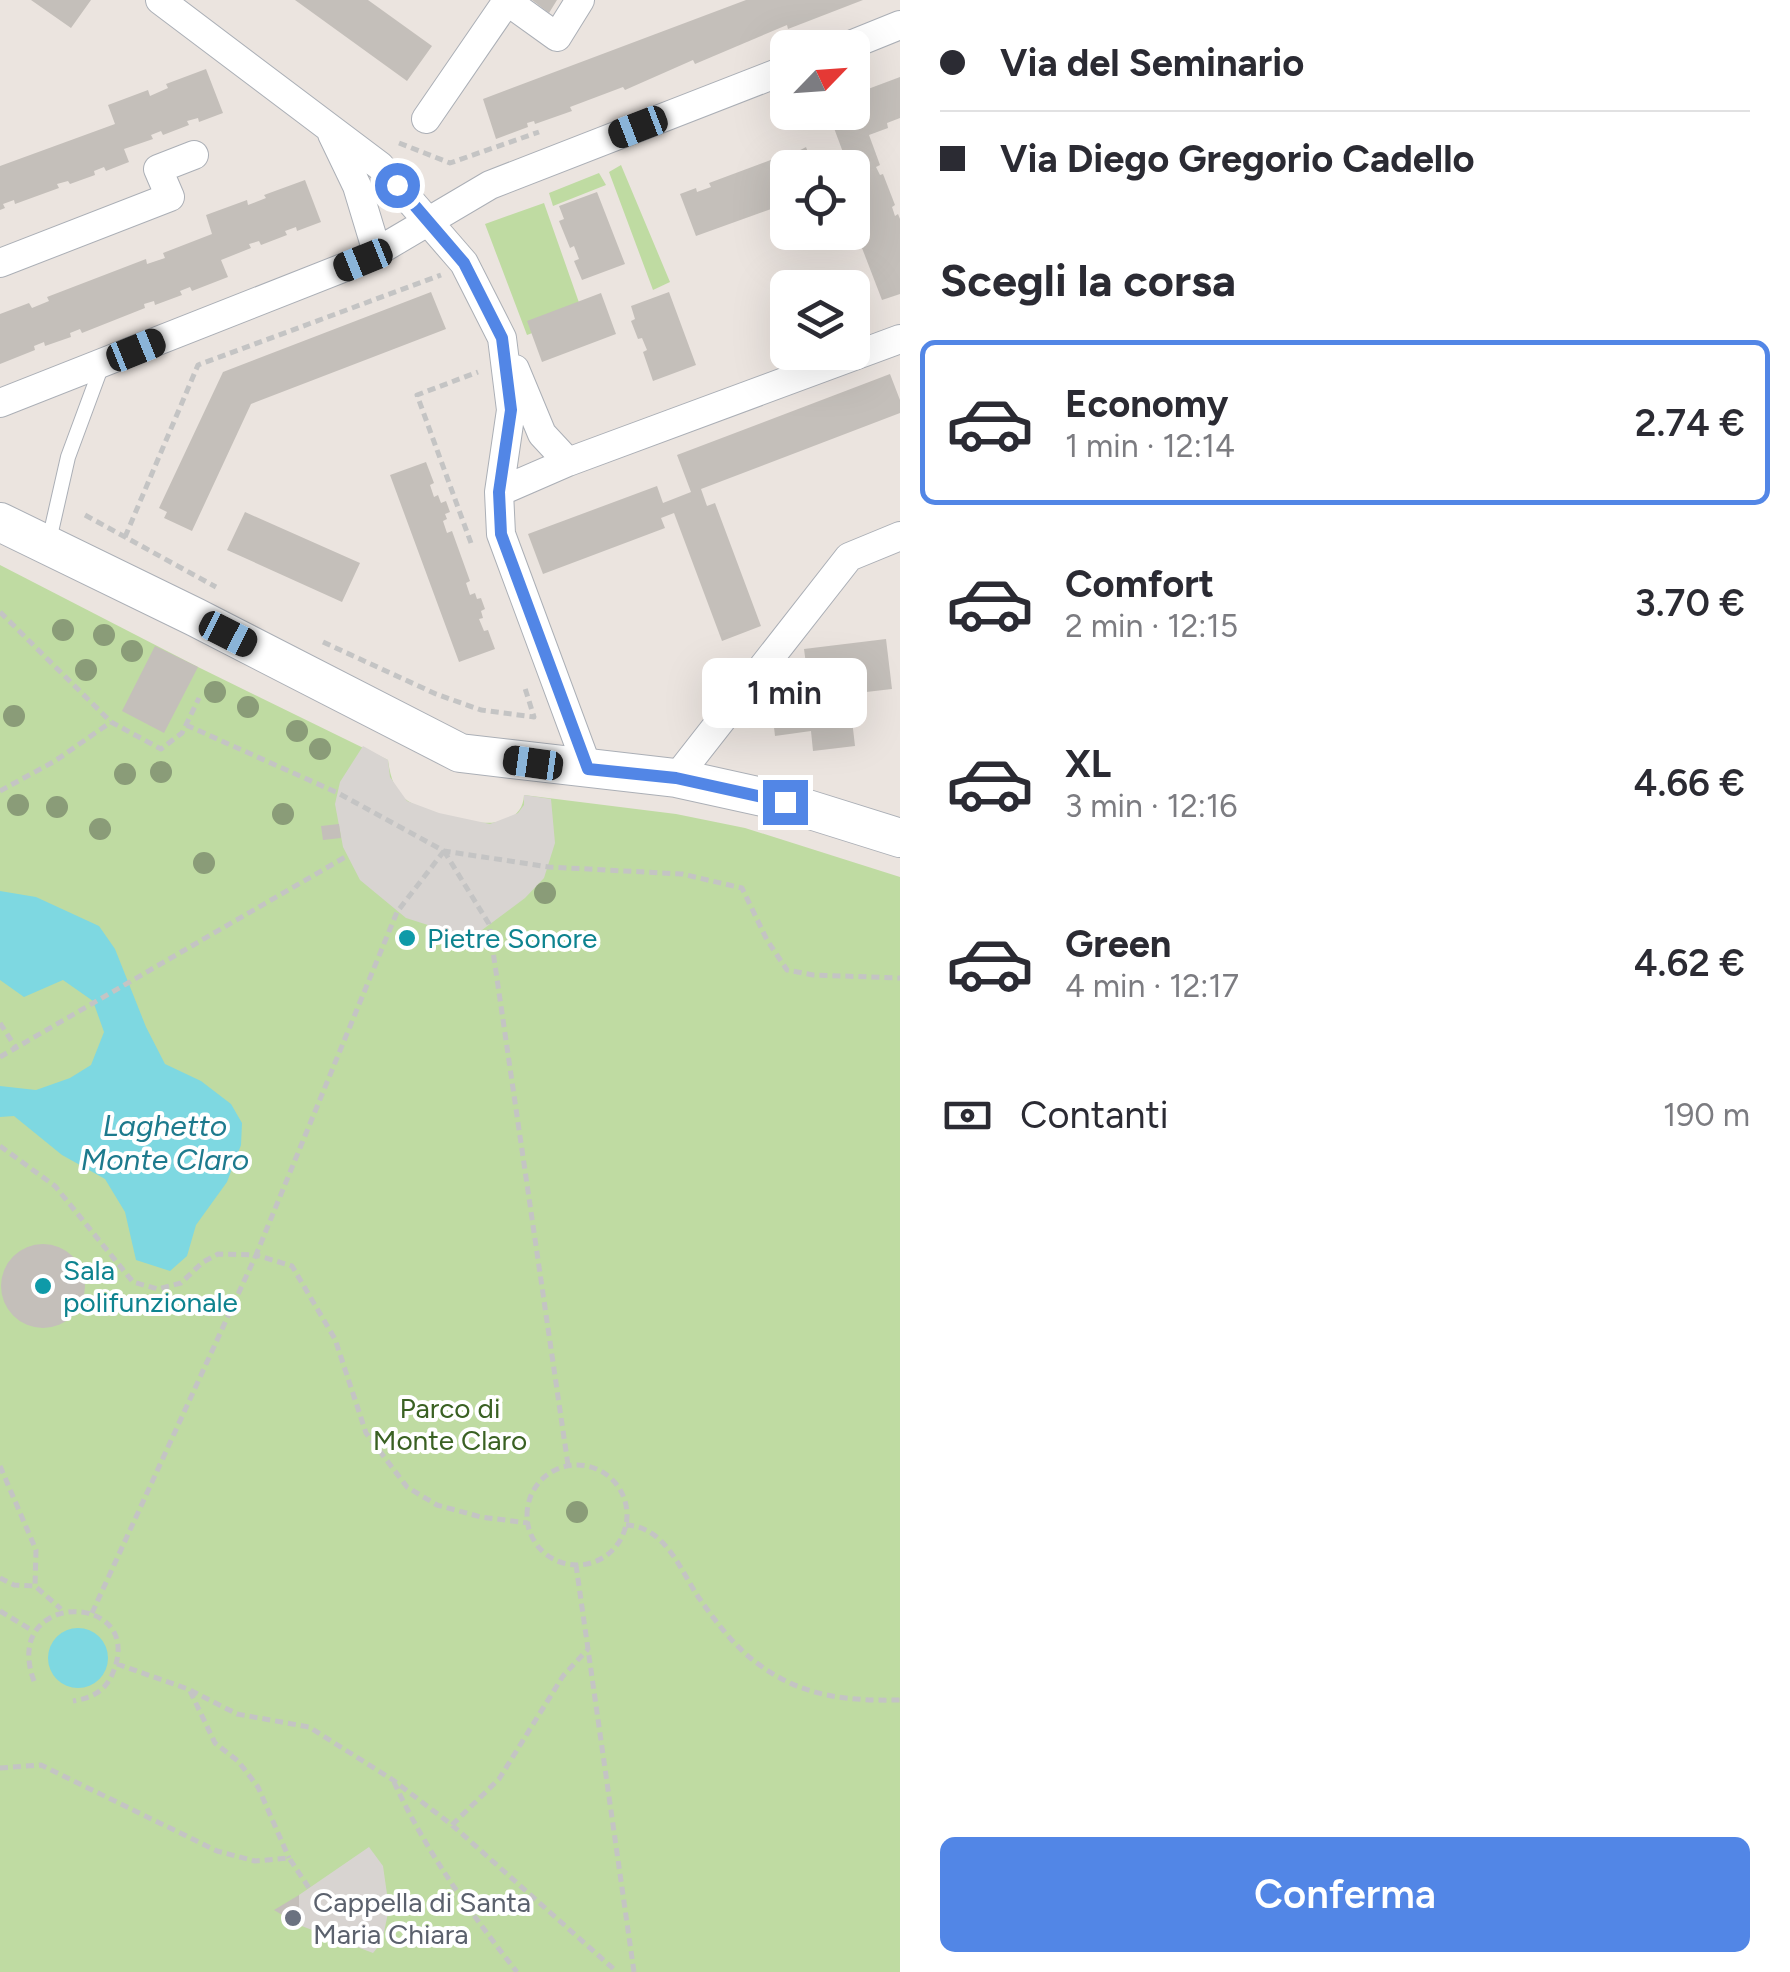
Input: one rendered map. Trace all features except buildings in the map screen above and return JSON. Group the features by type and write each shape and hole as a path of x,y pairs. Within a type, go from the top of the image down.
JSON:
{"street":[{"path":"160,0 380,166 429,220 464,263 502,338 542,434 568,462"},
{"path":"426,119 506,1 556,36 580,0"},
{"path":"870,38 900,26"},
{"path":"0,403 363,260 490,184 770,76"},
{"path":"330,128 357,186 377,252"},
{"path":"0,263 170,197 158,169 194,155"},
{"path":"502,338 511,410 499,492 501,534 588,769"},
{"path":"499,492 568,462 900,339"},
{"path":"0,522 460,753 676,778 785,802 900,838"},
{"path":"676,778 849,557 900,536"}],"lane":[{"path":"48,547 68,456 102,364"}],"path":[{"path":"124,537 198,365 448,273"},
{"path":"476,557 416,395 484,370"},
{"path":"84,516 226,592"},
{"path":"0,612 111,722 162,749 182,732 199,698"},
{"path":"319,640 436,694 481,710 534,717 523,683"},
{"path":"0,791 55,761 111,722"},
{"path":"186,725 338,793 444,851 549,867 682,874 742,888 767,940 787,970 813,975 900,978"},
{"path":"92,1613 256,1255 397,912 444,851"},
{"path":"444,851 489,924 568,1465"},
{"path":"0,1057 347,856"},
{"path":"0,1023 16,1048"},
{"path":"0,1146 55,1186 132,1282 158,1289 182,1283 202,1262 218,1254 256,1255 292,1266 335,1339 366,1433 407,1486 437,1504 480,1517 528,1524"},
{"path":"568,1465 600,1470 622,1493 626,1509 626,1525 608,1554 576,1565 550,1557 532,1536 528,1524 532,1493 541,1480 568,1465"},
{"path":"0,1466 36,1550 36,1586"},
{"path":"626,1525 655,1536 665,1546 722,1630 760,1666 831,1698 900,1700"},
{"path":"576,1565 634,1972"},
{"path":"0,1578 14,1585 36,1586 62,1610"},
{"path":"34,1681 26,1652 33,1631 48,1615 62,1610 92,1613 113,1634 117,1664 102,1690 73,1701"},
{"path":"0,1611 33,1631"},
{"path":"452,1825 499,1778 562,1676 588,1648"},
{"path":"117,1664 188,1689 237,1714 309,1727 393,1780 452,1825 618,1972"},
{"path":"188,1689 215,1743 238,1761 258,1787 289,1858 310,1888"},
{"path":"0,1768 41,1765 216,1851 255,1861 289,1858"},
{"path":"393,1780 419,1831 517,1972"}],"green space":[{"path":"621,165 670,282 653,290 609,172"},
{"path":"599,173 606,185 553,206 549,193"},
{"path":"544,203 583,314 527,335 485,224"},
{"name":"Parco di Monte Claro","path":"0,565 388,760 399,793 437,814 475,822 509,819 520,810 524,795 676,814 745,828 900,877 900,1972 0,1972"}],"shaded area":[{"path":"363,746 388,760 390,777 407,801 439,813 490,824 518,813 524,805 524,795 551,799 555,843 544,878 525,898 478,933 453,933 406,918 360,880 343,847 335,804 340,782"},
{"path":"369,1847 383,1866 389,1908 382,1942 373,1953 299,1925 299,1895"}],"water":[{"name":"Laghetto Monte Claro","path":"0,891 36,897 99,926 115,949 165,1064 201,1081 231,1104 242,1123 241,1145 227,1182 196,1225 187,1256 170,1271 136,1260 125,1212 105,1179 62,1155 14,1116 0,1117 0,1086 36,1090 70,1078 91,1065 104,1032 93,1001 63,980 24,997 0,980"},
{"path":"78,1628 99,1637 108,1658 99,1679 78,1688 57,1679 48,1658 57,1637"}],"place":[{"name":"Pietre Sonore","path":"407,938"},
{"name":"Sala polifunzionale","path":"43,1286"},
{"name":"Cappella di Santa Maria Chiara","path":"293,1918"}],"route":[{"path":"397,185 464,263 502,338 511,410 499,492 501,534 588,769 676,778 785,802"}]}
